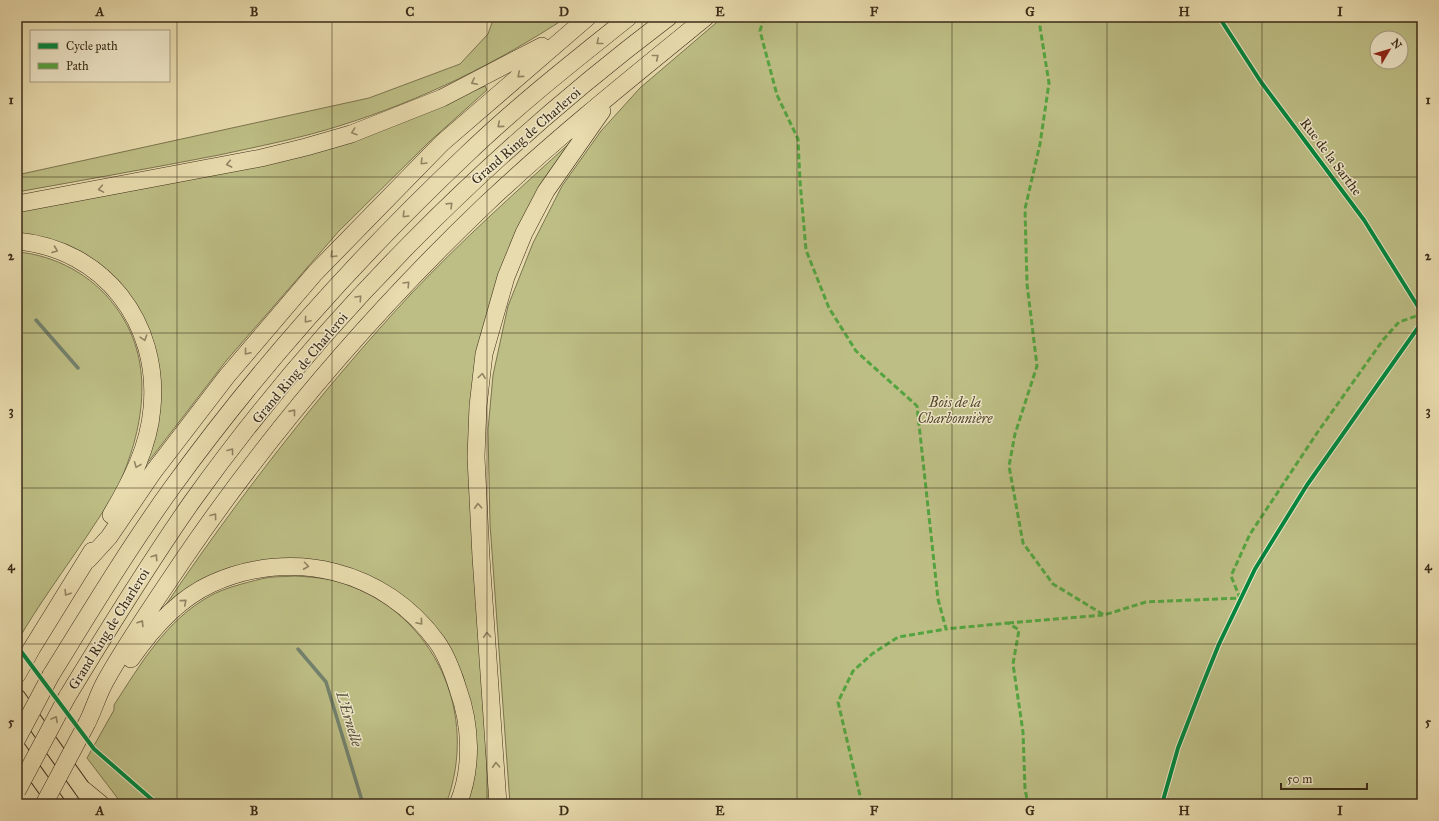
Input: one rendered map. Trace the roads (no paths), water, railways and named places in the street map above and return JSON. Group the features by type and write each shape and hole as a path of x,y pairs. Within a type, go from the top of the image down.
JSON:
{"highway":[{"name":"Grand Ring de Charleroi","path":"17,738 51,675 98,599 172,488 241,398 313,314 386,234 468,153 550,81 629,17"},
{"name":"Grand Ring de Charleroi","path":"17,791 67,697 117,614 191,503 261,411 330,330 405,248 484,171 567,99 669,17"},
{"path":"44,804 96,706 104,683 154,604 226,499 310,390 370,322 485,206 539,156 626,82 706,17"},
{"path":"17,204 261,158 351,134 442,98 503,68 585,20"},
{"path":"88,560 109,537 154,471 227,376 315,273 442,143 585,20"},
{"path":"498,804 481,557 476,457 478,406 484,354 506,277 524,233 546,191 583,137 626,82"},
{"path":"17,241 44,246 59,251 89,267 104,278 131,311 139,324 148,351 153,389 152,410 143,448 128,486 88,560 32,648 17,675"},
{"path":"96,706 154,628 192,596 211,584 244,572 271,567 302,565 336,572 363,581 381,591 415,616 438,643 452,670 464,704 469,734 467,769 458,804"},
{"path":"17,697 88,797 101,804"},
{"path":"17,748 57,804"}],"waterway":[{"name":"L'Ernelle","path":"36,320 78,368"},
{"name":"L'Ernelle","path":"298,649 326,682 363,804"}],"park label":[{"name":"Bois de la Charbonnière","path":"955,410"}]}
